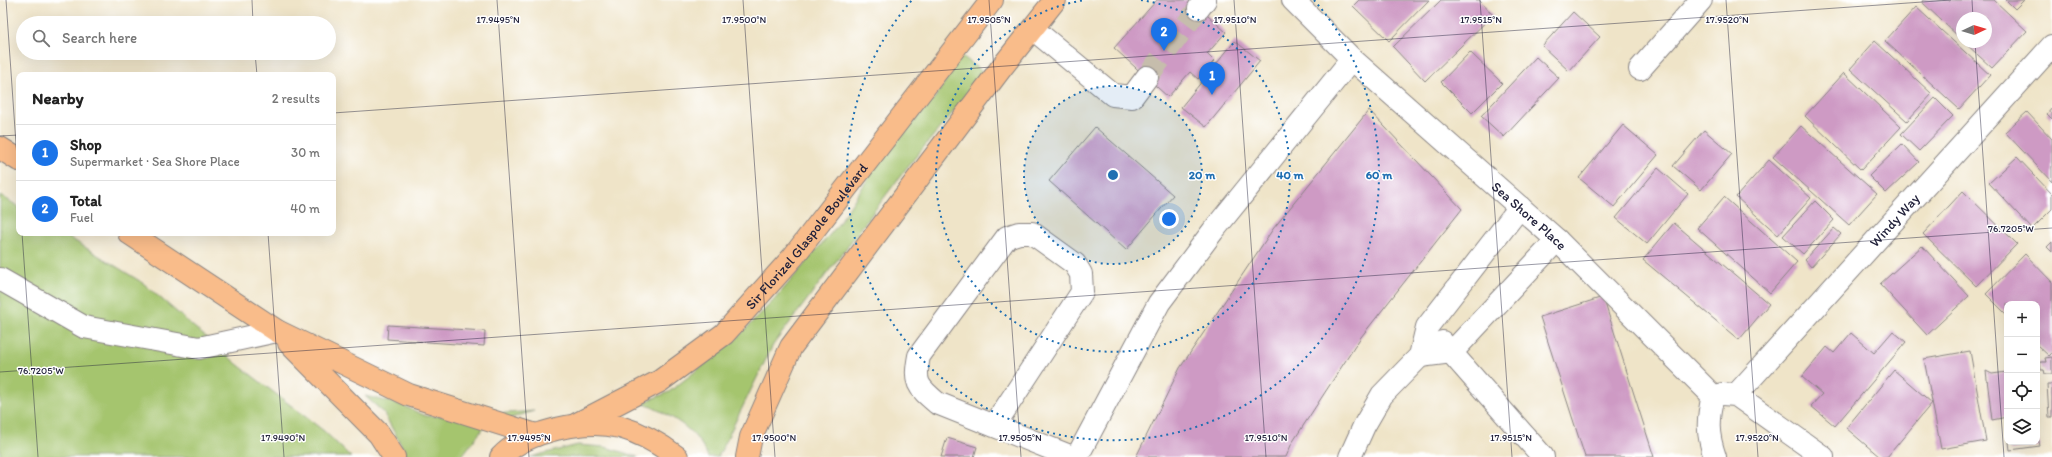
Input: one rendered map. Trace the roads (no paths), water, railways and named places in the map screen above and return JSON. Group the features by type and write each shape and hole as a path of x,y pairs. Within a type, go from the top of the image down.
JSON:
{"main road":[{"name":"Sir Florizel Glaspole Boulevard","path":"577,424 660,381 724,334 793,257 992,0"},
{"path":"747,457 752,437 791,347 1055,0"},
{"path":"0,148 16,158"},
{"path":"134,236 277,331 409,395 536,435"},
{"path":"277,331 379,434 394,457"},
{"path":"501,457 536,435 577,424 619,427 658,443 677,457"}],"street":[{"name":"Sea Shore Place","path":"1293,0 1352,59 1557,240 1713,396"},
{"path":"1640,69 1701,0"},
{"path":"1032,29 1113,95 1132,97 1148,77"},
{"name":"Windy Way","path":"1736,395 2052,46"},
{"path":"1077,457 1159,303 1213,231 1352,59"},
{"path":"1350,457 1364,426 1382,395 1420,356 1427,327 1520,208"},
{"path":"994,426 1082,292 1081,274 1075,264 1032,233 1019,233 1007,237 919,356 915,374 921,389 937,403 994,426 1072,457"},
{"path":"1420,356 1452,352 1557,240"},
{"path":"0,279 84,327 115,333 199,348 277,331"},
{"path":"1427,327 1452,352 1543,457"},
{"path":"1715,457 1710,441 1708,417 1713,396 1725,394 1736,395 1823,457"}],"tunnel":[{"path":"1147,77 1199,8"}],"place":[{"name":"Total","path":"1164,51"},
{"name":"Shop","path":"1212,95"}]}
